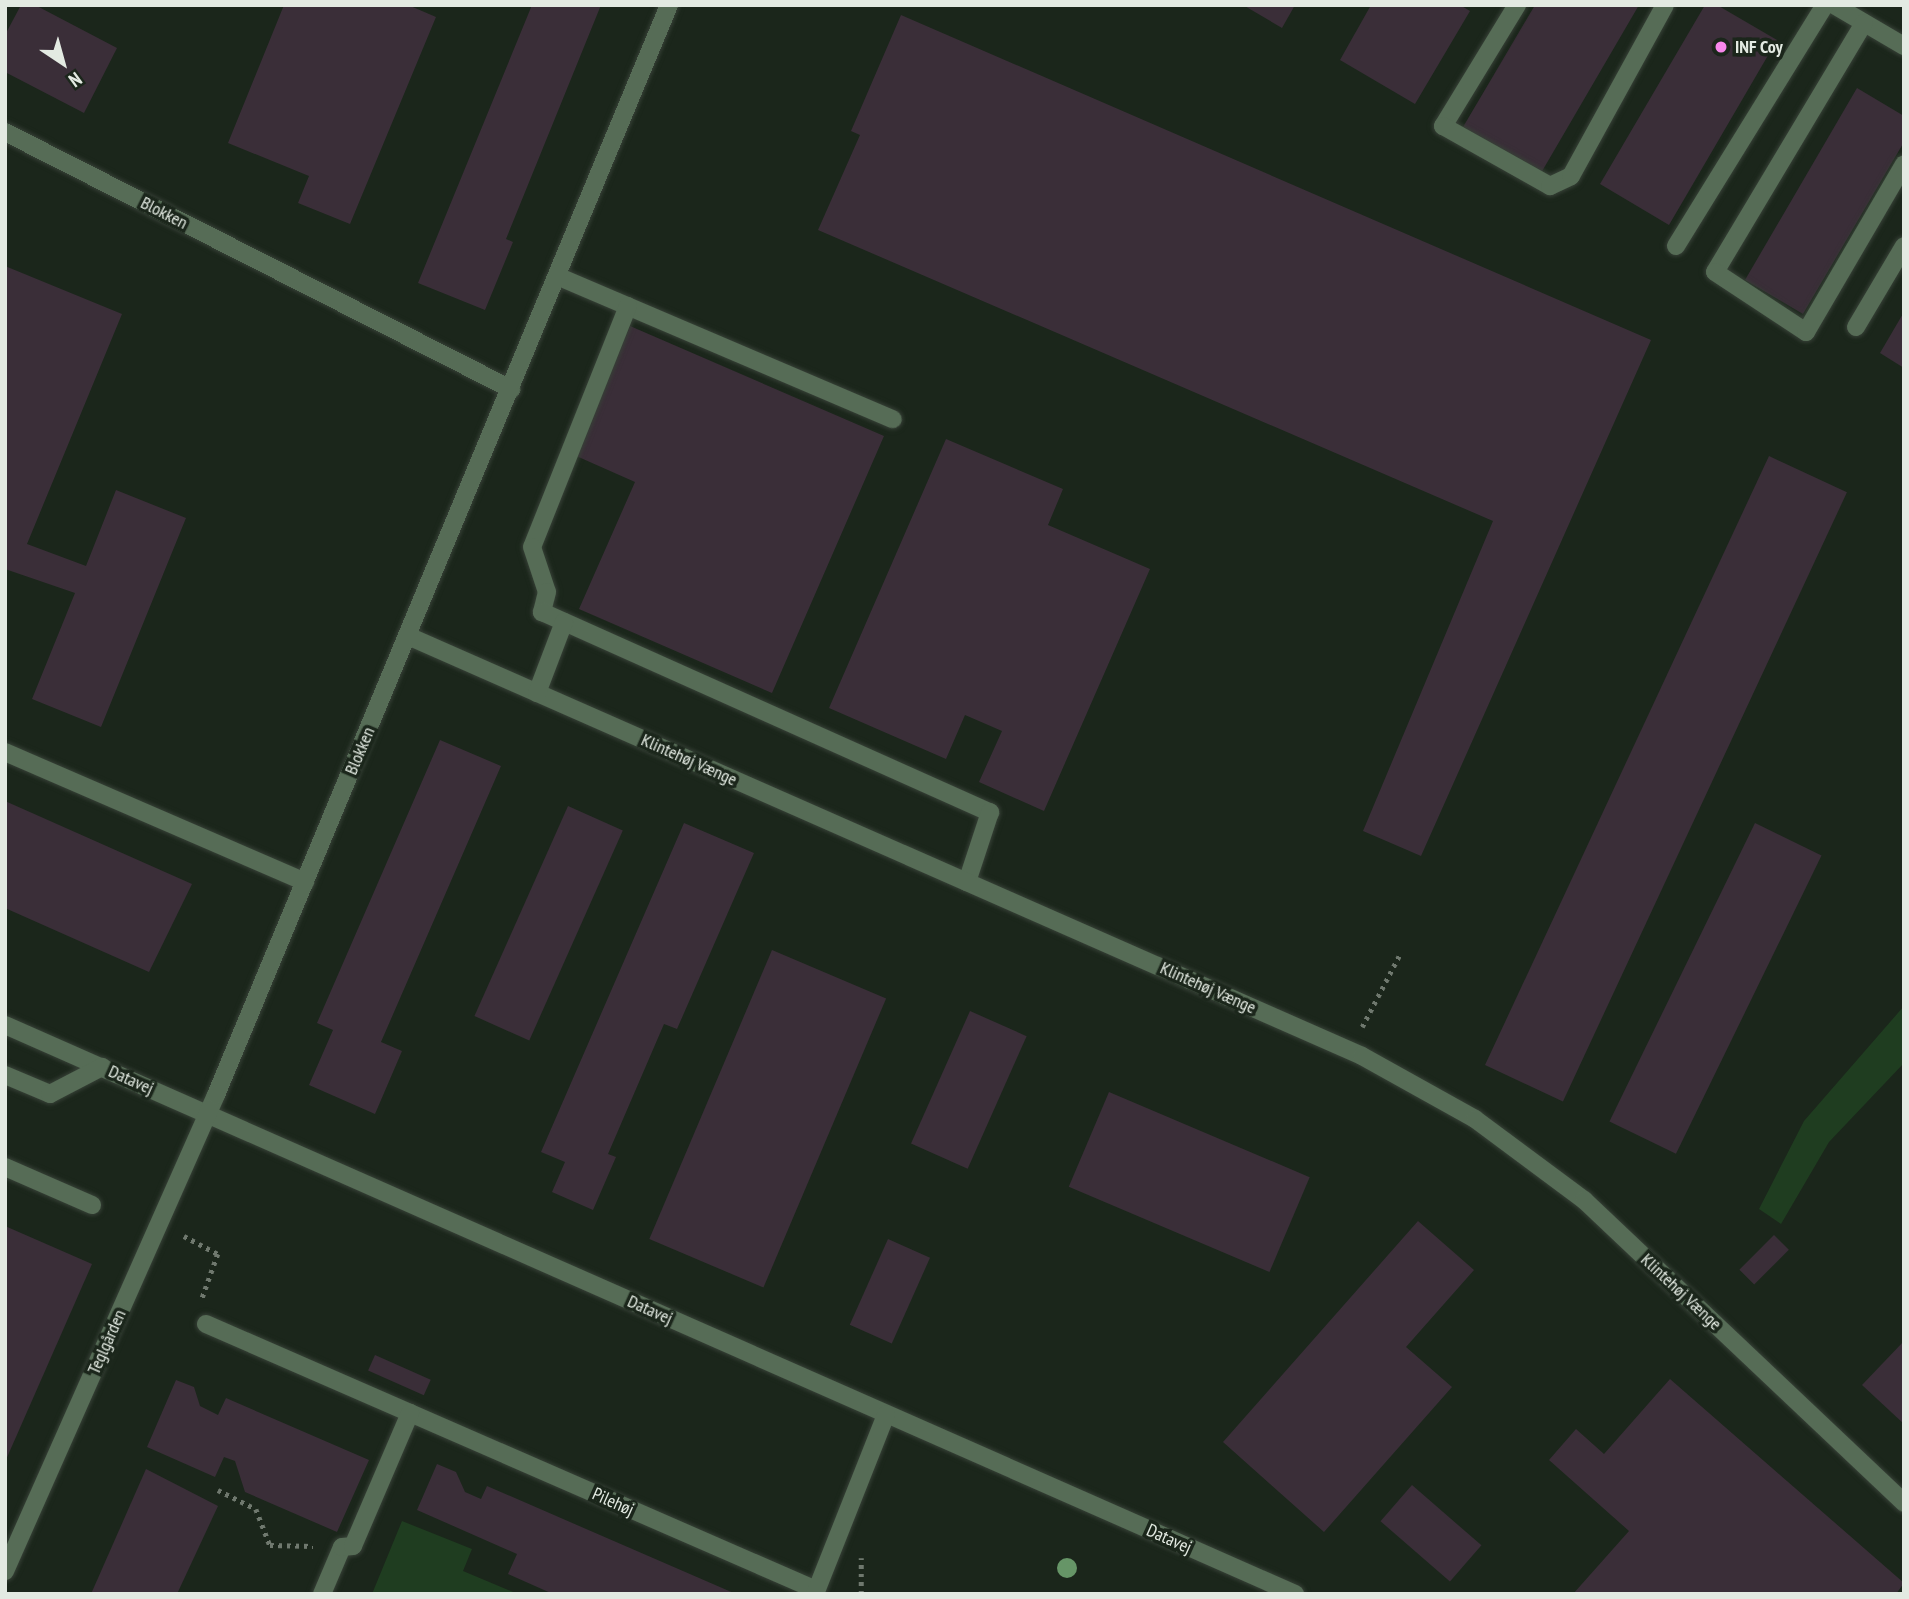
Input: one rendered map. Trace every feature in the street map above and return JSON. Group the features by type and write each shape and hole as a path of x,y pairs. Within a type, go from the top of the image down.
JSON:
{"street":[{"name":"Blokken","path":"208,1114 669,5"},
{"path":"1517,5 1443,126 1549,186 1571,176 1665,5"},
{"path":"1676,246 1825,5"},
{"path":"1834,5 1904,46"},
{"path":"1864,23 1715,272 1806,332 1904,164"},
{"name":"Blokken","path":"5,132 511,388"},
{"path":"1856,327 1904,246"},
{"path":"557,276 893,419"},
{"path":"628,306 532,547 547,592 542,612 990,812 967,882"},
{"path":"537,693 564,622"},
{"name":"Klintehøj Vænge","path":"408,636 1362,1056 1475,1119 1584,1200 1904,1503"},
{"path":"5,752 305,882"},
{"name":"Datavej","path":"5,1025 1295,1594"},
{"path":"5,1075 50,1094 102,1067"},
{"name":"Teglgården","path":"5,1571 208,1114"},
{"path":"5,1167 92,1205"},
{"name":"Pilehøj","path":"205,1324 815,1592 886,1415"},
{"path":"322,1594 342,1547 353,1546 410,1413"}],"path":[{"path":"1367,1016 1399,957"},
{"path":"160,1223 218,1255 201,1301 205,1324"},
{"path":"218,1490 256,1509 270,1545 342,1547"}],"green space":[{"path":"1904,1006 1904,1063 1829,1142 1781,1224 1759,1209 1804,1121"},
{"path":"402,1521 472,1549 463,1571 518,1594 372,1594"}],"building":[{"path":"21,5 35,5 117,48 84,113 5,72 5,35"},
{"path":"284,5 408,5 436,17 350,224 298,203 309,176 228,143"},
{"path":"532,5 601,5 506,239 513,242 485,310 418,283"},
{"path":"1243,5 1295,5 1282,28"},
{"path":"1371,5 1460,5 1470,11 1415,104 1340,60"},
{"path":"1535,5 1639,5 1541,173 1463,127"},
{"path":"1705,5 1717,5 1777,40 1669,225 1600,184"},
{"path":"901,15 1651,340 1421,856 1363,831 1493,521 818,230 860,135 851,131"},
{"path":"1857,88 1904,116 1904,142 1803,314 1745,280"},
{"path":"5,266 122,314 27,544 86,566 116,490 186,518 101,727 32,699 75,593 5,569"},
{"path":"1904,312 1904,368 1880,353"},
{"path":"630,326 884,436 772,693 579,609 635,482 574,455"},
{"path":"946,439 1063,489 1048,525 1150,569 1044,811 979,782 1002,731 965,715 946,759 829,708"},
{"path":"1769,456 1847,492 1563,1101 1485,1065"},
{"path":"440,740 501,766 381,1042 402,1051 375,1114 309,1085 333,1030 317,1023"},
{"path":"5,801 192,884 149,972 5,908"},
{"path":"568,806 623,830 529,1041 474,1016"},
{"path":"684,823 754,853 677,1029 664,1024 608,1154 616,1157 593,1210 552,1192 565,1162 541,1152"},
{"path":"1755,823 1822,855 1676,1154 1609,1121"},
{"path":"772,950 886,998 763,1287 649,1239"},
{"path":"970,1011 1027,1036 968,1169 911,1143"},
{"path":"1109,1092 1310,1177 1269,1272 1069,1187"},
{"path":"1418,1221 1474,1270 1406,1347 1452,1387 1324,1532 1223,1442"},
{"path":"5,1226 92,1264 5,1462"},
{"path":"1774,1235 1789,1250 1754,1284 1739,1270"},
{"path":"888,1239 930,1258 892,1344 850,1325"},
{"path":"1904,1341 1904,1424 1862,1385"},
{"path":"375,1355 431,1380 424,1395 368,1371"},
{"path":"1670,1379 1904,1583 1896,1594 1573,1594 1629,1531 1549,1460 1576,1429 1604,1454"},
{"path":"176,1380 194,1387 200,1406 218,1415 226,1398 369,1460 337,1532 245,1492 235,1461 224,1457 215,1477 147,1447"},
{"path":"437,1464 456,1472 465,1492 481,1499 487,1486 736,1594 553,1594 508,1574 517,1554 417,1510"},
{"path":"146,1469 218,1506 177,1594 91,1594"},
{"path":"1412,1485 1481,1545 1450,1582 1381,1521"}],"place":[{"name":"INF Coy","path":"1721,47"}]}
